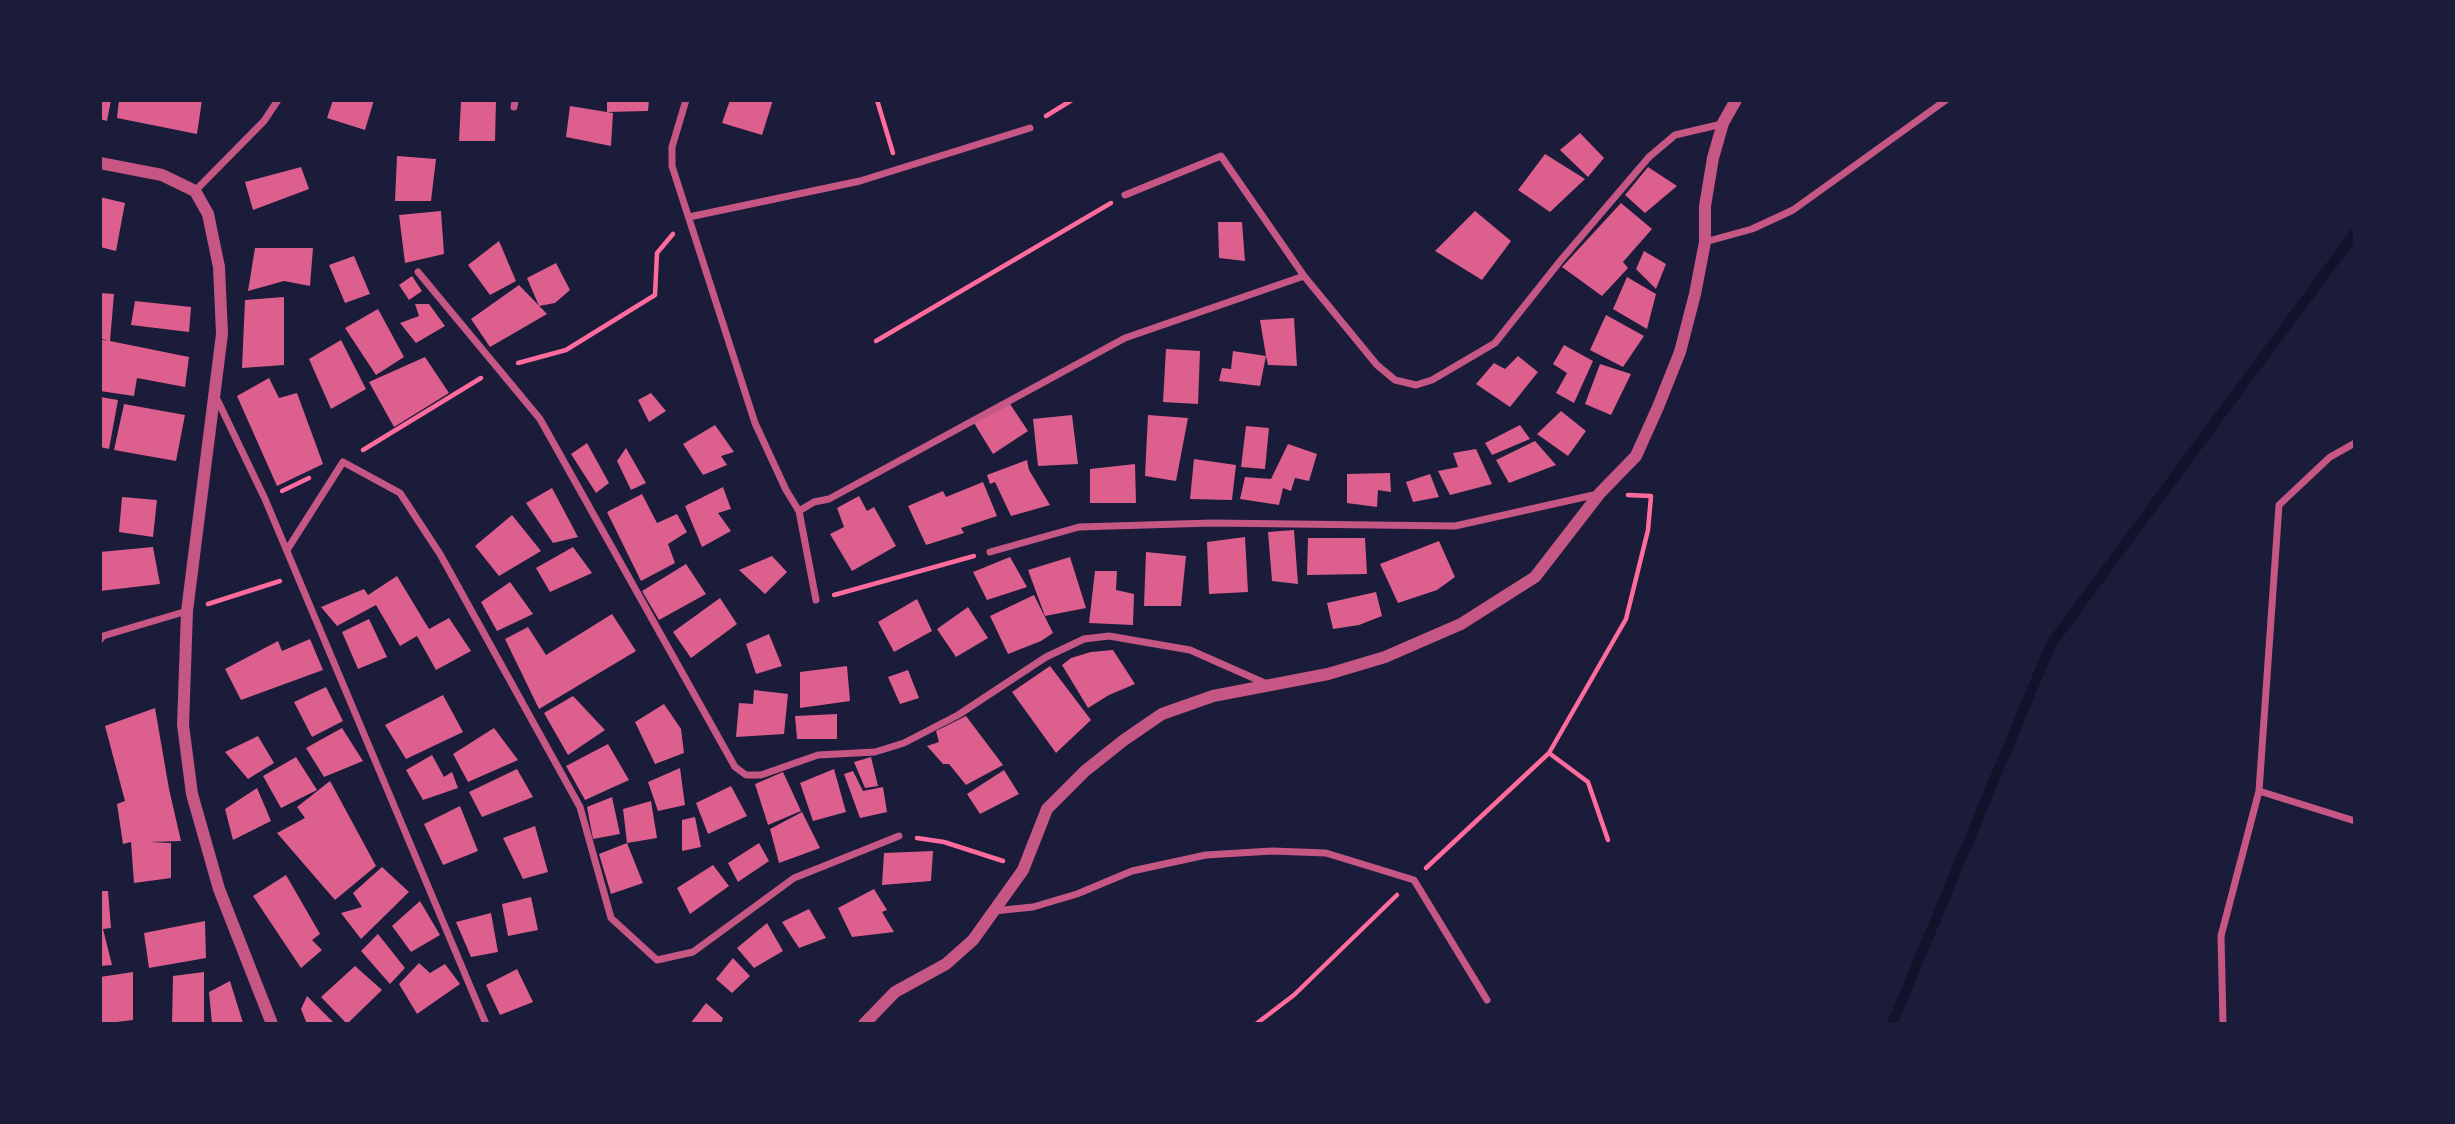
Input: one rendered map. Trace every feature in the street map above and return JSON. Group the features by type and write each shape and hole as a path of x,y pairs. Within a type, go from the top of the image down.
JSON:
{"street":[{"path":"195,191 264,121 278,100"},
{"path":"686,100 672,147 672,166 755,423 786,490 799,511 816,600"},
{"path":"864,1024 895,992 946,964 973,940 1024,868 1047,809 1085,771 1162,714 1213,696 1328,674 1384,657 1461,624 1535,577 1600,493 1636,456 1658,407 1681,352 1705,242 1706,197 1713,159 1723,124 1736,100"},
{"path":"1705,242 1752,229 1793,209 1946,100"},
{"path":"1125,195 1221,156 1304,276 1377,365 1395,380 1416,385 1432,380 1495,343 1649,157 1675,135 1723,124"},
{"path":"688,216 860,181 1030,128"},
{"path":"100,163 162,175 195,191 208,214 219,267 222,334 187,611 183,725 192,794 219,889 272,1024"},
{"path":"418,272 540,419 735,767 746,775 773,772 818,755 875,752 904,743 958,715 1046,657 1084,639 1109,636 1189,650 1268,685"},
{"path":"799,511 814,502 829,499 1125,338 1304,276"},
{"path":"215,395 298,575 486,1024"},
{"path":"2223,1024 2221,936 2259,791 2279,505 2330,457 2355,443"},
{"path":"287,550 343,463 400,492 440,555 580,807 611,918 657,960 693,952 794,878 899,836"},
{"path":"990,552 1079,527 1212,523 1455,526 1600,493"},
{"path":"100,640 103,636 187,611"},
{"path":"2259,791 2355,821"},
{"path":"992,912 1033,907 1077,894 1132,871 1206,855 1272,851 1326,853 1414,880 1488,1000"}],"path":[{"path":"877,100 898,169"},
{"path":"1030,128 1072,100"},
{"path":"876,341 1125,195"},
{"path":"265,499 343,463 499,368 566,350 655,295 657,253 688,216"},
{"path":"1256,1024 1294,995 1549,753 1626,619 1648,530 1651,496 1600,493"},
{"path":"816,600 990,552"},
{"path":"187,611 298,575"},
{"path":"1549,753 1588,782 1608,840"},
{"path":"899,836 944,842 1024,868"}],"building":[{"path":"100,100 111,100 107,121 100,119"},
{"path":"119,100 202,100 197,134 117,118"},
{"path":"333,100 374,100 365,130 327,118"},
{"path":"496,100 495,141 459,141 461,101"},
{"path":"607,100 649,100 648,111 607,112"},
{"path":"730,100 773,100 762,135 722,123"},
{"path":"570,106 613,113 611,146 566,137"},
{"path":"1580,133 1604,158 1588,177 1560,150"},
{"path":"1545,154 1585,179 1550,212 1518,190"},
{"path":"397,156 436,159 431,201 395,201"},
{"path":"301,167 309,189 253,210 245,182"},
{"path":"1648,167 1677,186 1645,213 1625,195"},
{"path":"100,197 125,203 116,251 100,247"},
{"path":"1621,203 1652,229 1623,262 1628,268 1602,296 1562,267"},
{"path":"441,211 444,254 405,263 399,215"},
{"path":"1475,211 1511,241 1482,280 1435,251"},
{"path":"1218,222 1242,222 1245,261 1219,258"},
{"path":"499,241 516,281 490,295 468,265"},
{"path":"255,248 313,248 310,286 284,281 248,291"},
{"path":"1644,251 1666,264 1656,289 1636,269"},
{"path":"354,256 370,294 345,303 329,265"},
{"path":"556,263 570,290 555,303 539,306 527,278"},
{"path":"412,276 422,291 409,300 399,285"},
{"path":"1627,277 1656,294 1647,329 1613,309"},
{"path":"519,285 547,314 490,347 471,319"},
{"path":"100,293 114,294 110,341 189,357 185,387 137,378 134,396 100,391 100,339 108,341 100,338"},
{"path":"284,297 284,365 242,368 245,300"},
{"path":"135,301 191,307 189,332 131,325"},
{"path":"415,304 429,304 445,326 416,343 400,323 419,316"},
{"path":"378,309 404,357 376,375 345,328"},
{"path":"1606,315 1644,336 1623,367 1590,350"},
{"path":"1294,318 1297,366 1268,365 1260,320"},
{"path":"341,340 366,389 331,409 309,359"},
{"path":"1564,345 1593,361 1574,403 1556,393 1567,373 1553,364"},
{"path":"1166,349 1200,351 1198,404 1163,402"},
{"path":"1233,351 1266,356 1260,386 1219,381 1222,368 1231,369"},
{"path":"1518,356 1538,372 1510,407 1476,384 1494,363 1505,369"},
{"path":"425,357 449,393 394,427 369,382"},
{"path":"1600,364 1631,374 1611,415 1585,404"},
{"path":"269,378 279,398 297,393 323,464 277,486 237,396"},
{"path":"651,393 666,411 649,422 638,400"},
{"path":"100,397 118,400 109,449 100,447"},
{"path":"124,404 185,415 176,461 114,450"},
{"path":"1010,404 1028,431 993,454 974,423"},
{"path":"1561,411 1586,431 1568,456 1537,434"},
{"path":"1072,415 1078,464 1038,466 1033,419"},
{"path":"1148,415 1188,418 1176,481 1145,476"},
{"path":"715,425 734,452 721,456 727,465 703,475 683,444"},
{"path":"1520,425 1530,439 1492,455 1485,443"},
{"path":"1246,426 1269,428 1265,469 1241,467"},
{"path":"1535,441 1556,465 1509,483 1496,460"},
{"path":"587,443 609,483 596,493 571,454"},
{"path":"1288,444 1317,454 1309,481 1295,478 1291,491 1283,488 1279,505 1240,499 1245,477 1271,479"},
{"path":"626,448 646,483 631,490 617,461"},
{"path":"1476,449 1492,484 1450,495 1438,471 1458,467 1453,453"},
{"path":"1194,459 1236,465 1232,500 1190,499"},
{"path":"1027,460 1029,470 1050,505 1011,516 995,482 990,484 987,475"},
{"path":"1135,464 1136,503 1090,503 1090,469"},
{"path":"1390,473 1391,492 1378,490 1377,507 1347,503 1347,474"},
{"path":"1430,474 1439,497 1413,502 1406,482"},
{"path":"983,482 997,516 961,528 964,533 926,545 908,506 943,491 946,497"},
{"path":"723,487 731,509 718,513 731,531 702,547 685,506"},
{"path":"552,488 578,537 553,543 526,503"},
{"path":"642,494 657,523 677,514 687,532 668,544 675,563 641,581 607,512"},
{"path":"859,496 867,511 874,507 896,546 852,571 830,534 844,527 837,508"},
{"path":"122,497 157,500 153,537 119,532"},
{"path":"512,515 541,551 499,576 475,546"},
{"path":"1294,530 1298,584 1272,581 1268,532"},
{"path":"1245,537 1248,592 1209,594 1207,542"},
{"path":"1308,538 1365,538 1367,574 1307,575"},
{"path":"1439,541 1455,577 1437,590 1398,603 1380,564"},
{"path":"153,547 160,584 100,591 100,552"},
{"path":"573,547 592,573 550,592 536,568"},
{"path":"1146,552 1186,556 1181,606 1144,606"},
{"path":"772,556 787,572 765,594 739,570"},
{"path":"1010,557 1027,587 987,600 973,572"},
{"path":"1070,557 1086,608 1045,616 1028,570"},
{"path":"686,564 706,594 659,620 642,591"},
{"path":"1095,571 1117,571 1116,590 1134,594 1133,625 1089,623"},
{"path":"397,576 429,629 449,618 471,651 436,670 417,636 400,646 376,605 337,626 321,607 364,589 368,595"},
{"path":"510,582 533,614 497,631 481,602"},
{"path":"1376,592 1382,616 1359,625 1333,629 1327,603"},
{"path":"1034,595 1053,633 1041,641 1008,654 990,616"},
{"path":"720,598 737,624 691,658 673,632"},
{"path":"917,599 932,631 894,652 878,622"},
{"path":"968,607 988,638 956,657 937,629"},
{"path":"612,614 636,651 539,709 505,639 528,627 546,655"},
{"path":"369,619 387,657 358,669 342,632"},
{"path":"769,634 782,666 756,674 746,644"},
{"path":"310,639 323,670 241,700 225,669 278,641 282,651"},
{"path":"1113,650 1135,684 1088,708 1062,665 1071,658 1091,652"},
{"path":"847,666 850,701 800,708 800,672"},
{"path":"1050,666 1091,720 1056,753 1012,692"},
{"path":"908,670 919,698 900,704 888,677"},
{"path":"326,687 343,721 312,737 294,702"},
{"path":"754,690 788,694 784,734 736,737 739,703 753,704"},
{"path":"443,695 463,732 406,759 385,725"},
{"path":"573,696 605,730 568,755 544,713"},
{"path":"664,704 681,729 684,753 655,764 635,722"},
{"path":"155,708 181,841 150,842 171,843 171,878 134,883 131,842 123,844 117,804 125,801 105,726"},
{"path":"837,714 837,739 797,739 795,716"},
{"path":"966,716 1003,765 966,785 949,764 943,764 927,746 939,742 936,731"},
{"path":"342,728 363,761 324,777 306,748"},
{"path":"494,728 518,760 468,782 453,754"},
{"path":"258,736 274,763 248,779 225,752"},
{"path":"608,744 629,780 585,800 566,766"},
{"path":"432,755 444,777 452,772 458,788 423,800 406,770"},
{"path":"296,757 317,790 281,808 263,776"},
{"path":"871,757 878,786 865,788 854,762"},
{"path":"680,768 685,805 658,811 648,782"},
{"path":"517,769 533,797 482,817 469,792"},
{"path":"834,769 846,812 813,821 800,783"},
{"path":"1004,770 1019,794 980,814 967,794"},
{"path":"853,771 863,791 883,787 887,812 860,818 844,774"},
{"path":"783,772 801,811 768,825 755,784"},
{"path":"330,781 376,866 335,900 277,833 305,818 297,807"},
{"path":"731,786 747,816 708,834 696,803"},
{"path":"257,788 271,821 233,840 225,809"},
{"path":"612,797 620,834 593,839 587,807"},
{"path":"651,801 657,838 627,843 623,809"},
{"path":"460,806 478,851 443,865 424,824"},
{"path":"802,812 820,848 779,863 770,829"},
{"path":"695,817 701,847 682,851 682,820"},
{"path":"535,826 548,872 523,879 503,838"},
{"path":"627,843 643,883 611,894 599,854"},
{"path":"759,843 769,861 738,882 728,863"},
{"path":"933,851 931,881 882,885 884,853"},
{"path":"713,865 729,886 690,914 677,888"},
{"path":"382,867 409,892 361,939 341,913 362,907 353,893"},
{"path":"286,875 320,934 312,940 322,950 301,968 253,896"},
{"path":"874,889 887,910 882,912 894,932 852,937 838,908"},
{"path":"100,891 108,891 111,928 103,929 112,965 100,966"},
{"path":"531,897 538,930 508,936 502,904"},
{"path":"420,901 440,935 411,952 392,926"},
{"path":"809,909 826,938 799,948 782,922"},
{"path":"491,913 498,952 471,957 456,922"},
{"path":"205,921 206,958 149,968 144,933"},
{"path":"767,923 783,951 754,968 737,948"},
{"path":"378,934 405,968 390,984 361,951"},
{"path":"733,958 750,976 732,993 716,979"},
{"path":"419,963 430,973 445,964 460,984 417,1014 399,984"},
{"path":"355,966 382,990 347,1024 321,997"},
{"path":"517,969 533,1002 500,1015 486,985"},
{"path":"133,972 133,1020 100,1024 100,977"},
{"path":"204,972 204,1024 172,1024 173,976"},
{"path":"230,981 243,1023 212,1024 209,992"},
{"path":"307,996 335,1024 307,1024 301,1009"},
{"path":"706,1003 723,1018 721,1024 690,1024"}],"waterway":[{"path":"1892,1024 2051,644 2355,233"}]}
